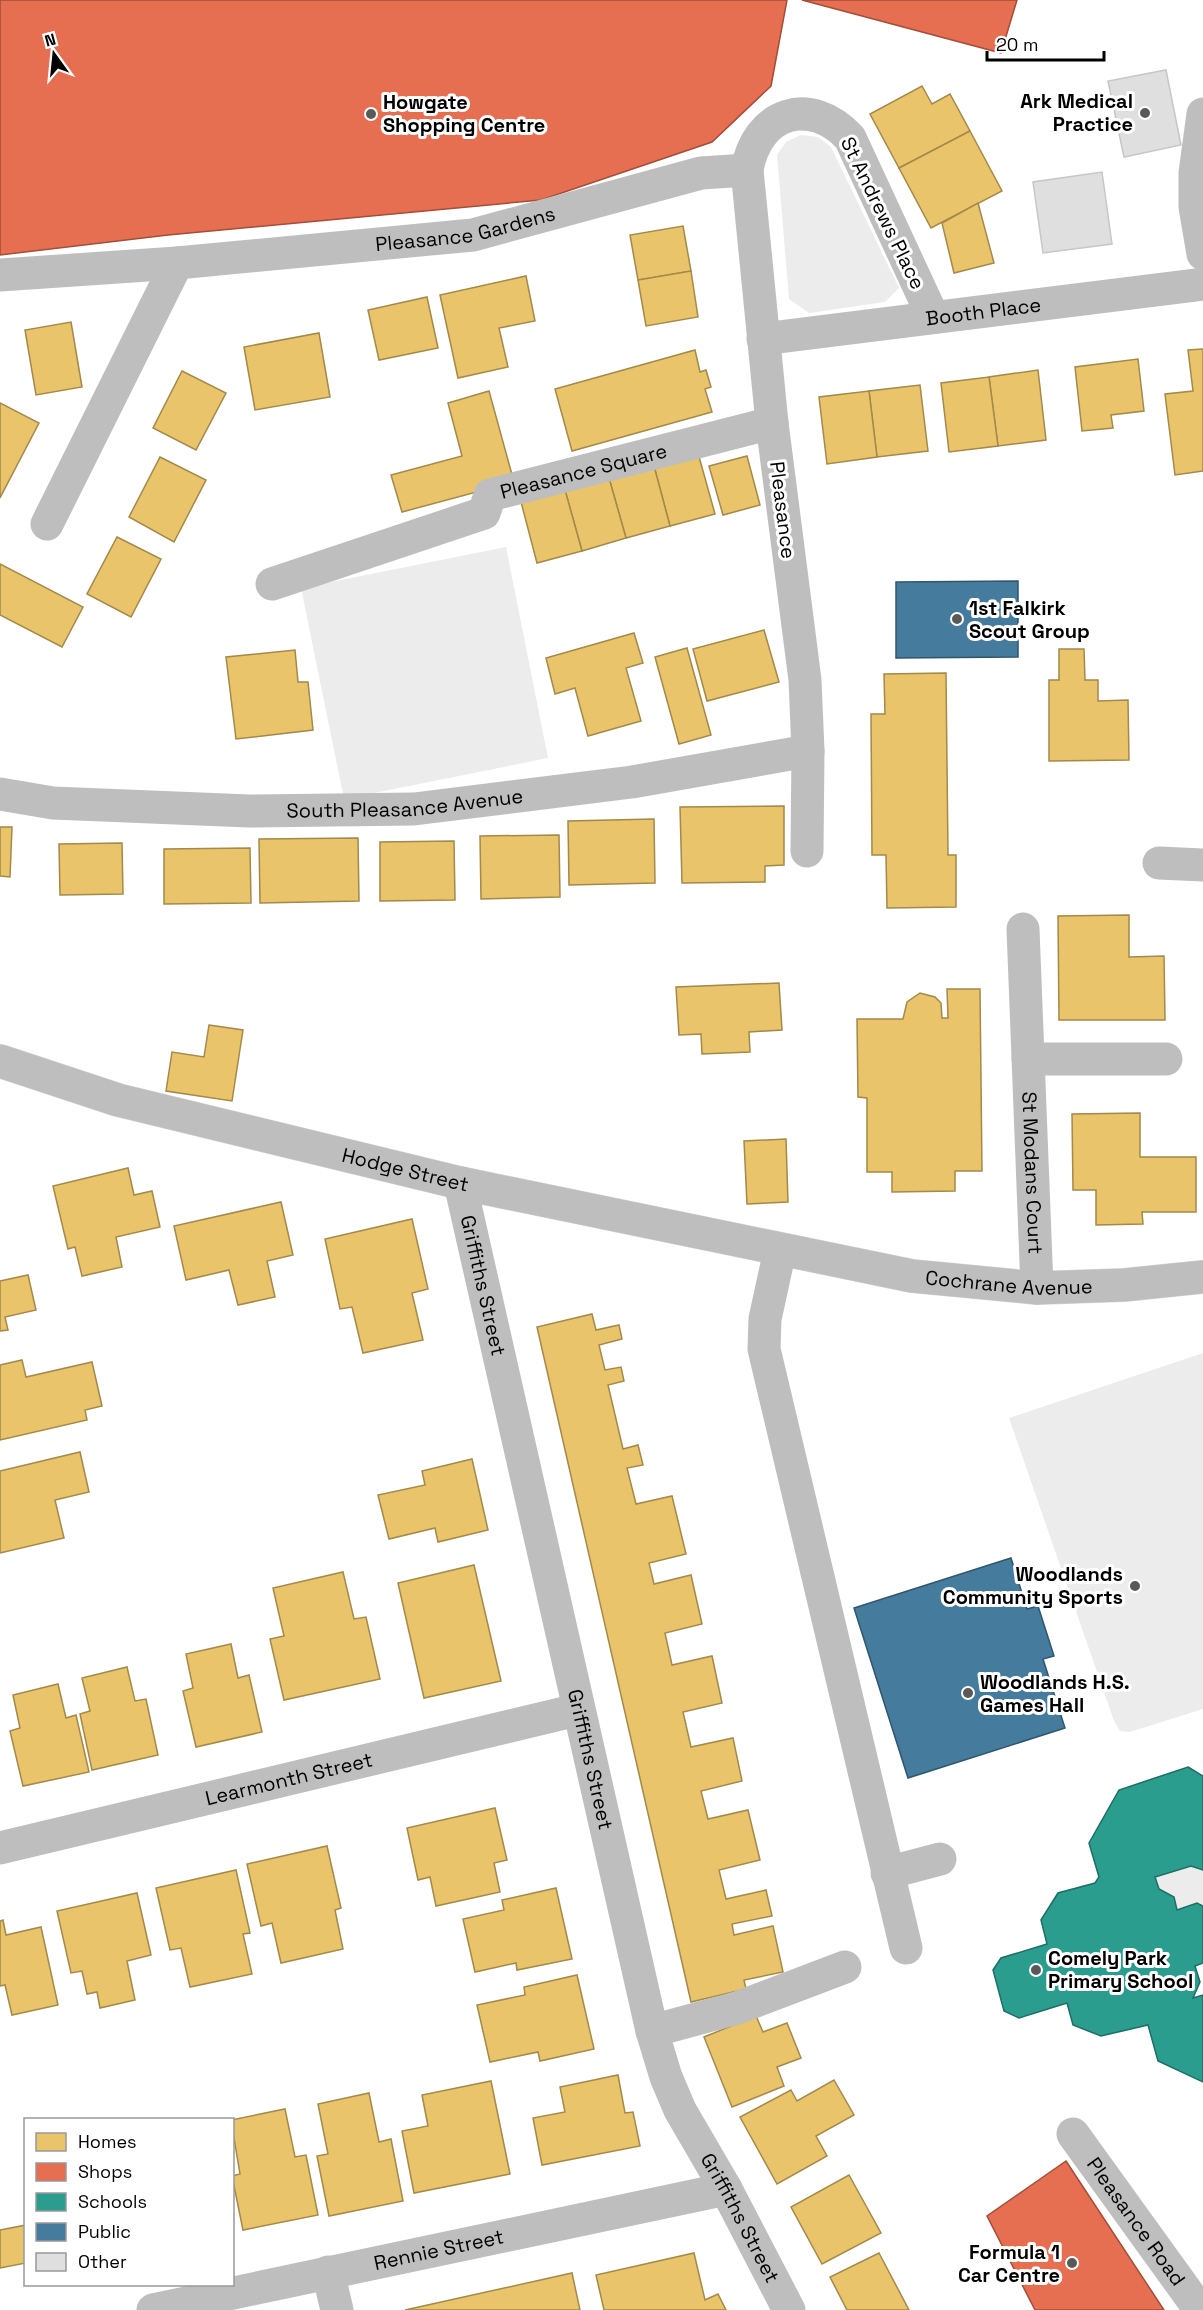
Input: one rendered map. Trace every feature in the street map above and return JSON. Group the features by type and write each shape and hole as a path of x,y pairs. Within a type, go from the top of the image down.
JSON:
{"street":[{"name":"St Andrews Place","path":"747,170 751,151 762,131 778,120 796,114 815,114 837,124 850,138 933,317"},
{"path":"1203,114 1195,173 1195,207 1203,254"},
{"name":"Pleasance Gardens","path":"0,276 177,263 473,235 701,173 747,170"},
{"name":"Pleasance","path":"747,170 772,423 805,680 808,751 807,850"},
{"path":"47,524 177,263"},
{"name":"Booth Place","path":"763,339 1203,284"},
{"name":"Pleasance Square","path":"272,584 484,513 490,495 772,423"},
{"name":"South Pleasance Avenue","path":"0,794 53,803 238,810 414,809 633,782 808,751"},
{"path":"1159,863 1203,865"},
{"name":"St Modans Court","path":"1023,929 1037,1288"},
{"path":"1029,1059 1166,1059"},
{"name":"Hodge Street","path":"0,1061 118,1100 460,1183 815,1257"},
{"name":"Griffiths Street","path":"460,1183 577,1710 652,2031 666,2077 680,2110 726,2189 789,2310"},
{"path":"780,1250 765,1320 764,1349 906,1948"},
{"name":"Cochrane Avenue","path":"815,1257 912,1276 1037,1288 1124,1286 1203,1277"},
{"name":"Learmonth Street","path":"0,1848 577,1710"},
{"path":"887,1873 940,1859"},
{"path":"652,2031 737,2008 845,1967"},
{"name":"Pleasance Road","path":"1073,2134 1200,2310"},
{"name":"Rennie Street","path":"153,2310 726,2189"},
{"path":"328,2272 338,2310"}],"shaded area":[{"path":"801,135 818,137 831,147 899,288 885,302 809,313 789,299 777,155 786,142"},
{"path":"506,547 548,758 344,799 301,588"},
{"name":"Woodlands Community Sports","path":"1203,1353 1203,1709 1130,1732 1120,1731 1114,1721 1009,1418"},
{"path":"1191,1866 1203,1870 1203,1906 1197,1903 1177,1910 1174,1897 1159,1889 1155,1877"}],"building: Homes":[{"path":"922,86 932,104 950,94 970,131 899,168 870,114"},
{"path":"970,131 1002,191 931,228 899,168"},
{"path":"978,203 994,263 954,273 942,223"},
{"path":"683,226 691,271 638,280 630,235"},
{"path":"691,271 698,317 646,326 638,280"},
{"path":"526,276 535,321 499,328 508,367 458,378 440,295"},
{"path":"427,297 438,348 379,360 368,310"},
{"path":"71,322 82,387 36,395 25,330"},
{"path":"319,333 330,397 255,410 244,347"},
{"path":"1203,349 1203,471 1175,475 1165,394 1193,391 1188,350"},
{"path":"695,350 700,372 706,370 711,387 705,389 712,412 572,451 555,389"},
{"path":"1138,359 1144,411 1111,415 1113,428 1082,431 1075,367"},
{"path":"1038,370 1046,440 998,446 989,377"},
{"path":"182,371 226,393 196,450 153,428"},
{"path":"989,377 998,446 949,452 941,383"},
{"path":"920,385 928,451 877,457 869,391"},
{"path":"489,391 514,482 402,512 391,475 462,456 448,403"},
{"path":"869,391 877,457 827,464 819,397"},
{"path":"0,403 39,423 0,498"},
{"path":"698,453 715,514 670,526 654,466"},
{"path":"747,456 760,505 723,515 709,466"},
{"path":"160,457 206,480 174,542 129,517"},
{"path":"654,466 670,526 626,538 609,478"},
{"path":"609,478 626,538 582,551 565,490"},
{"path":"565,490 582,551 537,563 521,502"},
{"path":"117,537 161,559 131,617 87,594"},
{"path":"0,564 83,607 62,647 0,615"},
{"path":"764,630 779,682 707,701 693,649"},
{"path":"634,633 643,663 626,668 641,721 588,736 575,688 555,694 546,658"},
{"path":"687,648 711,735 679,744 655,657"},
{"path":"1059,649 1084,649 1085,680 1098,680 1098,701 1128,700 1129,760 1049,761 1049,680 1059,680"},
{"path":"295,650 298,682 308,682 313,730 236,739 226,657"},
{"path":"946,673 948,855 956,855 956,907 887,908 886,855 872,855 871,714 885,714 884,674"},
{"path":"784,806 784,865 765,866 765,882 682,883 680,807"},
{"path":"654,819 655,883 569,885 568,821"},
{"path":"0,827 12,827 10,877 0,876"},
{"path":"559,835 560,897 481,899 480,836"},
{"path":"358,838 359,901 260,903 259,839"},
{"path":"454,841 455,900 380,901 380,842"},
{"path":"122,843 123,894 60,895 59,844"},
{"path":"250,848 251,903 164,904 164,849"},
{"path":"1129,915 1129,957 1164,956 1165,1020 1059,1020 1058,916"},
{"path":"779,983 782,1030 749,1032 750,1052 702,1054 701,1034 679,1035 676,987"},
{"path":"947,989 980,989 982,1171 955,1171 955,1191 892,1192 892,1172 867,1172 867,1098 858,1097 857,1019 903,1019 907,1002 920,993 935,997 941,1003 942,1018 948,1018"},
{"path":"209,1025 243,1030 232,1101 166,1091 172,1052 204,1057"},
{"path":"1140,1113 1140,1157 1196,1157 1196,1212 1142,1212 1143,1224 1096,1225 1096,1190 1073,1190 1072,1114"},
{"path":"786,1139 788,1202 747,1204 744,1141"},
{"path":"128,1168 134,1195 152,1191 160,1227 116,1237 122,1267 82,1276 75,1247 68,1249 53,1186"},
{"path":"281,1202 293,1255 267,1261 275,1297 238,1305 229,1270 186,1280 174,1226"},
{"path":"412,1219 428,1289 412,1293 423,1340 363,1353 352,1307 340,1309 325,1239"},
{"path":"28,1275 36,1310 5,1317 8,1330 0,1331 0,1281"},
{"path":"592,1314 596,1330 619,1325 622,1339 599,1345 605,1370 621,1367 624,1381 608,1385 623,1449 638,1445 643,1465 627,1468 636,1504 672,1496 686,1554 649,1563 654,1584 691,1575 702,1624 665,1633 672,1665 712,1656 722,1703 683,1712 691,1747 733,1738 742,1781 701,1791 708,1819 748,1810 760,1860 719,1870 726,1899 766,1890 772,1916 732,1924 734,1935 773,1926 783,1972 744,1980 746,1989 691,2002 537,1327"},
{"path":"22,1360 26,1377 92,1362 102,1406 85,1410 87,1420 0,1440 0,1365"},
{"path":"80,1452 89,1492 55,1500 64,1538 0,1553 0,1471"},
{"path":"472,1459 488,1530 438,1542 435,1528 389,1539 378,1495 425,1485 422,1471"},
{"path":"474,1565 501,1681 424,1698 398,1583"},
{"path":"343,1572 354,1619 366,1617 380,1679 284,1700 270,1639 284,1636 273,1588"},
{"path":"231,1644 238,1678 249,1675 262,1732 196,1747 183,1691 193,1688 186,1654"},
{"path":"127,1667 135,1701 146,1699 158,1755 92,1770 80,1714 90,1711 82,1678"},
{"path":"58,1684 66,1718 76,1715 89,1772 23,1786 10,1731 20,1728 13,1695"},
{"path":"495,1808 507,1860 494,1863 500,1892 436,1906 430,1877 418,1880 407,1828"},
{"path":"327,1846 341,1908 335,1910 343,1949 281,1963 272,1923 261,1926 247,1864"},
{"path":"236,1870 250,1933 243,1934 252,1974 190,1987 181,1948 170,1950 156,1888"},
{"path":"556,1888 572,1959 517,1970 516,1963 475,1972 463,1919 504,1910 502,1900"},
{"path":"137,1893 151,1955 127,1961 135,2000 100,2008 97,1992 87,1994 82,1971 71,1973 57,1911"},
{"path":"3,1920 6,1935 41,1927 58,2005 12,2015 5,1985 0,1986 0,1921"},
{"path":"577,1975 594,2049 540,2061 538,2052 490,2062 477,2005 525,1995 524,1987"},
{"path":"756,2016 763,2032 787,2023 801,2058 777,2067 784,2086 732,2107 704,2037"},
{"path":"618,2075 625,2113 633,2112 640,2146 542,2165 533,2118 565,2112 560,2087"},
{"path":"834,2080 854,2115 816,2136 827,2156 777,2184 740,2117 791,2090 797,2101"},
{"path":"491,2081 510,2174 414,2193 402,2131 428,2126 422,2095"},
{"path":"369,2093 379,2142 391,2139 403,2201 329,2216 317,2156 328,2154 318,2104"},
{"path":"285,2109 295,2157 306,2155 318,2215 243,2230 234,2186 234,2176 240,2174 234,2138 234,2119"},
{"path":"849,2175 881,2233 822,2264 791,2207"},
{"path":"24,2225 24,2263 0,2268 0,2230"},
{"path":"694,2253 705,2300 718,2294 726,2310 604,2310 596,2275"},
{"path":"879,2253 909,2310 847,2310 830,2277"},
{"path":"572,2273 580,2310 405,2310"}],"building: Shops":[{"name":"Howgate Shopping Centre","path":"0,0 787,0 771,86 712,142 541,200 168,235 0,255"},
{"path":"802,0 1017,0 1001,53"},
{"name":"Formula 1 Car Centre","path":"1066,2161 1164,2310 1035,2310 987,2216"}],"building: Schools":[{"path":"1188,1767 1203,1776 1203,1870 1191,1866 1155,1877 1159,1889 1174,1897 1177,1910 1197,1903 1203,1906 1203,1963 1195,1966 1200,1982 1193,1998 1203,1995 1203,2082 1158,2061 1148,2025 1101,2036 1073,2025 1067,2003 1019,2018 1004,2011 993,1970 1001,1958 1047,1944 1041,1920 1058,1893 1095,1883 1099,1877 1089,1843 1119,1790"}],"building: Public":[{"name":"1st Falkirk Scout Group","path":"1018,581 1018,657 896,658 896,582"},
{"name":"Woodlands H.S. Games Hall","path":"1011,1558 1027,1609 1038,1606 1054,1656 1043,1659 1065,1728 908,1778 854,1608"}],"building: Other":[{"name":"Ark Medical Practice","path":"1166,70 1181,145 1124,157 1108,81"},
{"path":"1102,172 1112,244 1043,253 1033,182"}],"place":[{"name":"Ark Medical Practice","path":"1145,113"},
{"name":"Howgate Shopping Centre","path":"371,114"},
{"name":"1st Falkirk Scout Group","path":"957,619"},
{"name":"Woodlands Community Sports","path":"1135,1586"},
{"name":"Woodlands H.S. Games Hall","path":"968,1693"},
{"name":"Comely Park Primary School","path":"1036,1970"},
{"name":"Formula 1 Car Centre","path":"1072,2263"}]}
